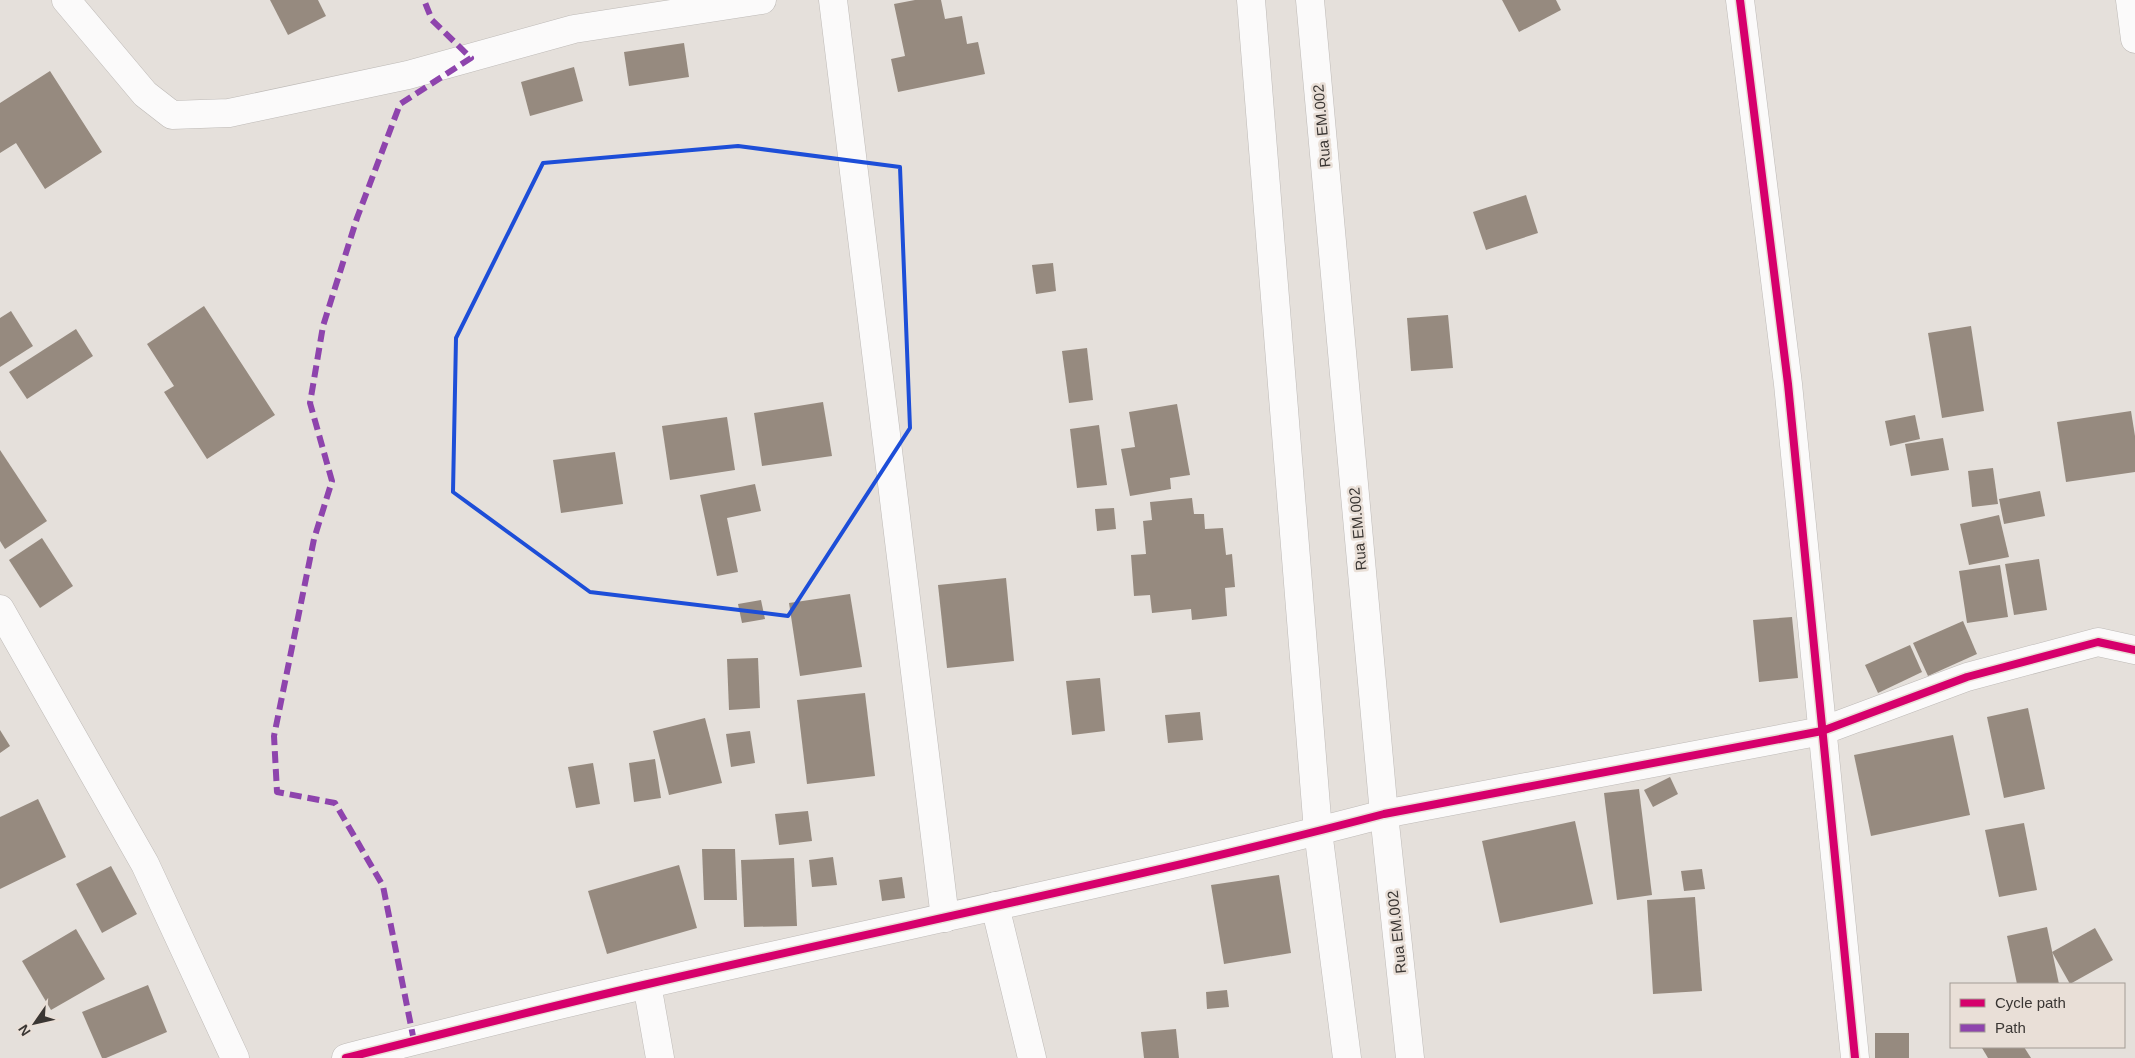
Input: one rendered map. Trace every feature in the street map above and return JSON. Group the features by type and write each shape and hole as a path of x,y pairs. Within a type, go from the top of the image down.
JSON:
{"street":[{"path":"66,0 145,94 172,115 229,113 408,75 574,29 762,0"},
{"path":"833,0 945,918"},
{"path":"1251,0 1318,831 1347,1058"},
{"name":"Rua EM.002","path":"1310,0 1384,814 1410,1058"},
{"path":"1740,0 1788,384 1855,1058"},
{"path":"2130,0 2135,39"},
{"path":"0,609 145,864 235,1058"},
{"path":"346,1058 647,984 945,918 1384,814 1822,731 1967,677 2098,642 2135,650"},
{"path":"995,906 1032,1058"},
{"path":"647,984 660,1058"}],"highlighted area":[{"path":"738,146 900,167 910,428 788,616 590,592 453,492 456,338 543,163"}],"building":[{"path":"270,0 318,0 326,16 288,35"},
{"path":"915,0 941,0 945,19 962,16 967,44 978,42 985,74 898,92 891,59 905,56 894,4"},
{"path":"1502,0 1556,0 1561,10 1519,32"},
{"path":"684,43 689,77 629,86 624,52"},
{"path":"574,67 583,101 530,116 521,82"},
{"path":"50,71 102,152 45,189 16,143 0,153 0,103"},
{"path":"1526,195 1538,233 1486,250 1473,212"},
{"path":"1053,263 1056,291 1036,294 1032,265"},
{"path":"204,306 275,415 207,459 164,392 174,386 147,344"},
{"path":"11,311 33,346 0,367 0,318"},
{"path":"1448,315 1453,368 1411,371 1407,318"},
{"path":"1971,326 1984,411 1942,418 1928,333"},
{"path":"76,329 93,356 27,399 9,372"},
{"path":"1087,348 1093,400 1069,403 1062,351"},
{"path":"823,402 832,456 762,466 754,413"},
{"path":"1177,404 1190,475 1170,478 1171,489 1130,496 1121,449 1135,447 1129,412"},
{"path":"2131,411 2135,436 2135,472 2066,482 2057,422"},
{"path":"1915,415 1920,439 1890,446 1885,421"},
{"path":"727,417 735,470 670,480 662,426"},
{"path":"1099,425 1107,485 1077,488 1070,429"},
{"path":"1943,438 1949,470 1911,476 1905,444"},
{"path":"0,450 47,521 5,549 0,541"},
{"path":"615,452 623,504 561,513 553,460"},
{"path":"1993,468 1998,504 1972,507 1968,471"},
{"path":"755,484 761,511 727,518 738,572 717,576 700,495"},
{"path":"2040,491 2045,516 2004,524 1999,499"},
{"path":"1192,498 1194,514 1204,514 1205,529 1223,528 1226,555 1232,554 1235,587 1225,588 1227,616 1192,620 1191,609 1152,613 1150,595 1134,596 1131,555 1146,554 1143,521 1152,520 1150,502"},
{"path":"1114,508 1116,529 1097,531 1095,509"},
{"path":"1999,515 2009,557 1969,565 1960,524"},
{"path":"42,538 73,586 40,608 9,560"},
{"path":"2039,559 2047,610 2014,615 2005,564"},
{"path":"2000,565 2008,617 1967,623 1959,571"},
{"path":"1006,578 1014,661 947,668 938,585"},
{"path":"850,594 862,667 800,676 789,603"},
{"path":"761,600 765,619 742,623 738,604"},
{"path":"1792,617 1798,678 1759,682 1753,620"},
{"path":"1963,621 1977,654 1928,676 1913,643"},
{"path":"1910,645 1922,672 1878,693 1865,665"},
{"path":"758,658 760,708 729,710 727,659"},
{"path":"1100,678 1105,731 1072,735 1066,681"},
{"path":"865,693 875,776 807,784 797,700"},
{"path":"2028,708 2045,789 2004,798 1987,717"},
{"path":"1200,712 1203,740 1168,743 1165,715"},
{"path":"705,718 722,783 669,795 653,731"},
{"path":"0,730 10,746 0,753"},
{"path":"750,731 755,763 731,767 726,734"},
{"path":"1953,735 1970,815 1871,836 1854,755"},
{"path":"655,759 661,798 634,802 629,763"},
{"path":"593,763 600,804 576,808 568,767"},
{"path":"1670,777 1678,794 1653,807 1644,790"},
{"path":"1639,789 1652,895 1617,900 1604,793"},
{"path":"38,799 66,857 0,889 0,817"},
{"path":"808,811 812,841 779,845 775,814"},
{"path":"1575,821 1593,904 1500,923 1482,841"},
{"path":"2024,823 2037,890 1999,897 1985,830"},
{"path":"702,849 735,849 737,900 704,900"},
{"path":"833,857 837,885 812,887 809,860"},
{"path":"794,858 797,926 744,927 741,860"},
{"path":"679,865 697,928 607,954 588,891"},
{"path":"111,866 137,914 102,933 76,884"},
{"path":"1702,869 1705,889 1684,891 1681,871"},
{"path":"1279,875 1291,953 1224,964 1211,885"},
{"path":"902,877 905,898 882,901 879,880"},
{"path":"1695,897 1702,991 1653,994 1647,900"},
{"path":"2047,927 2059,983 2017,983 2007,936"},
{"path":"2095,928 2113,960 2069,983 2052,952"},
{"path":"76,929 105,979 51,1010 22,961"},
{"path":"148,985 167,1032 102,1058 82,1012"},
{"path":"1227,990 1229,1007 1207,1009 1206,992"},
{"path":"1176,1029 1179,1058 1144,1058 1141,1032"},
{"path":"1875,1033 1909,1033 1909,1058 1875,1058"},
{"path":"1982,1048 2025,1048 2031,1058 1988,1058"}],"marked path":[{"path":"414,1041 383,886 335,803 277,792 274,736 314,539 332,481 310,403 323,326 357,218 400,104 471,58 432,20 424,0"}],"cycle path":[{"path":"1740,0 1788,384 1855,1058"},
{"path":"346,1058 610,993 1201,860 1384,814 1822,731 1967,677 2098,642 2135,650"}]}
